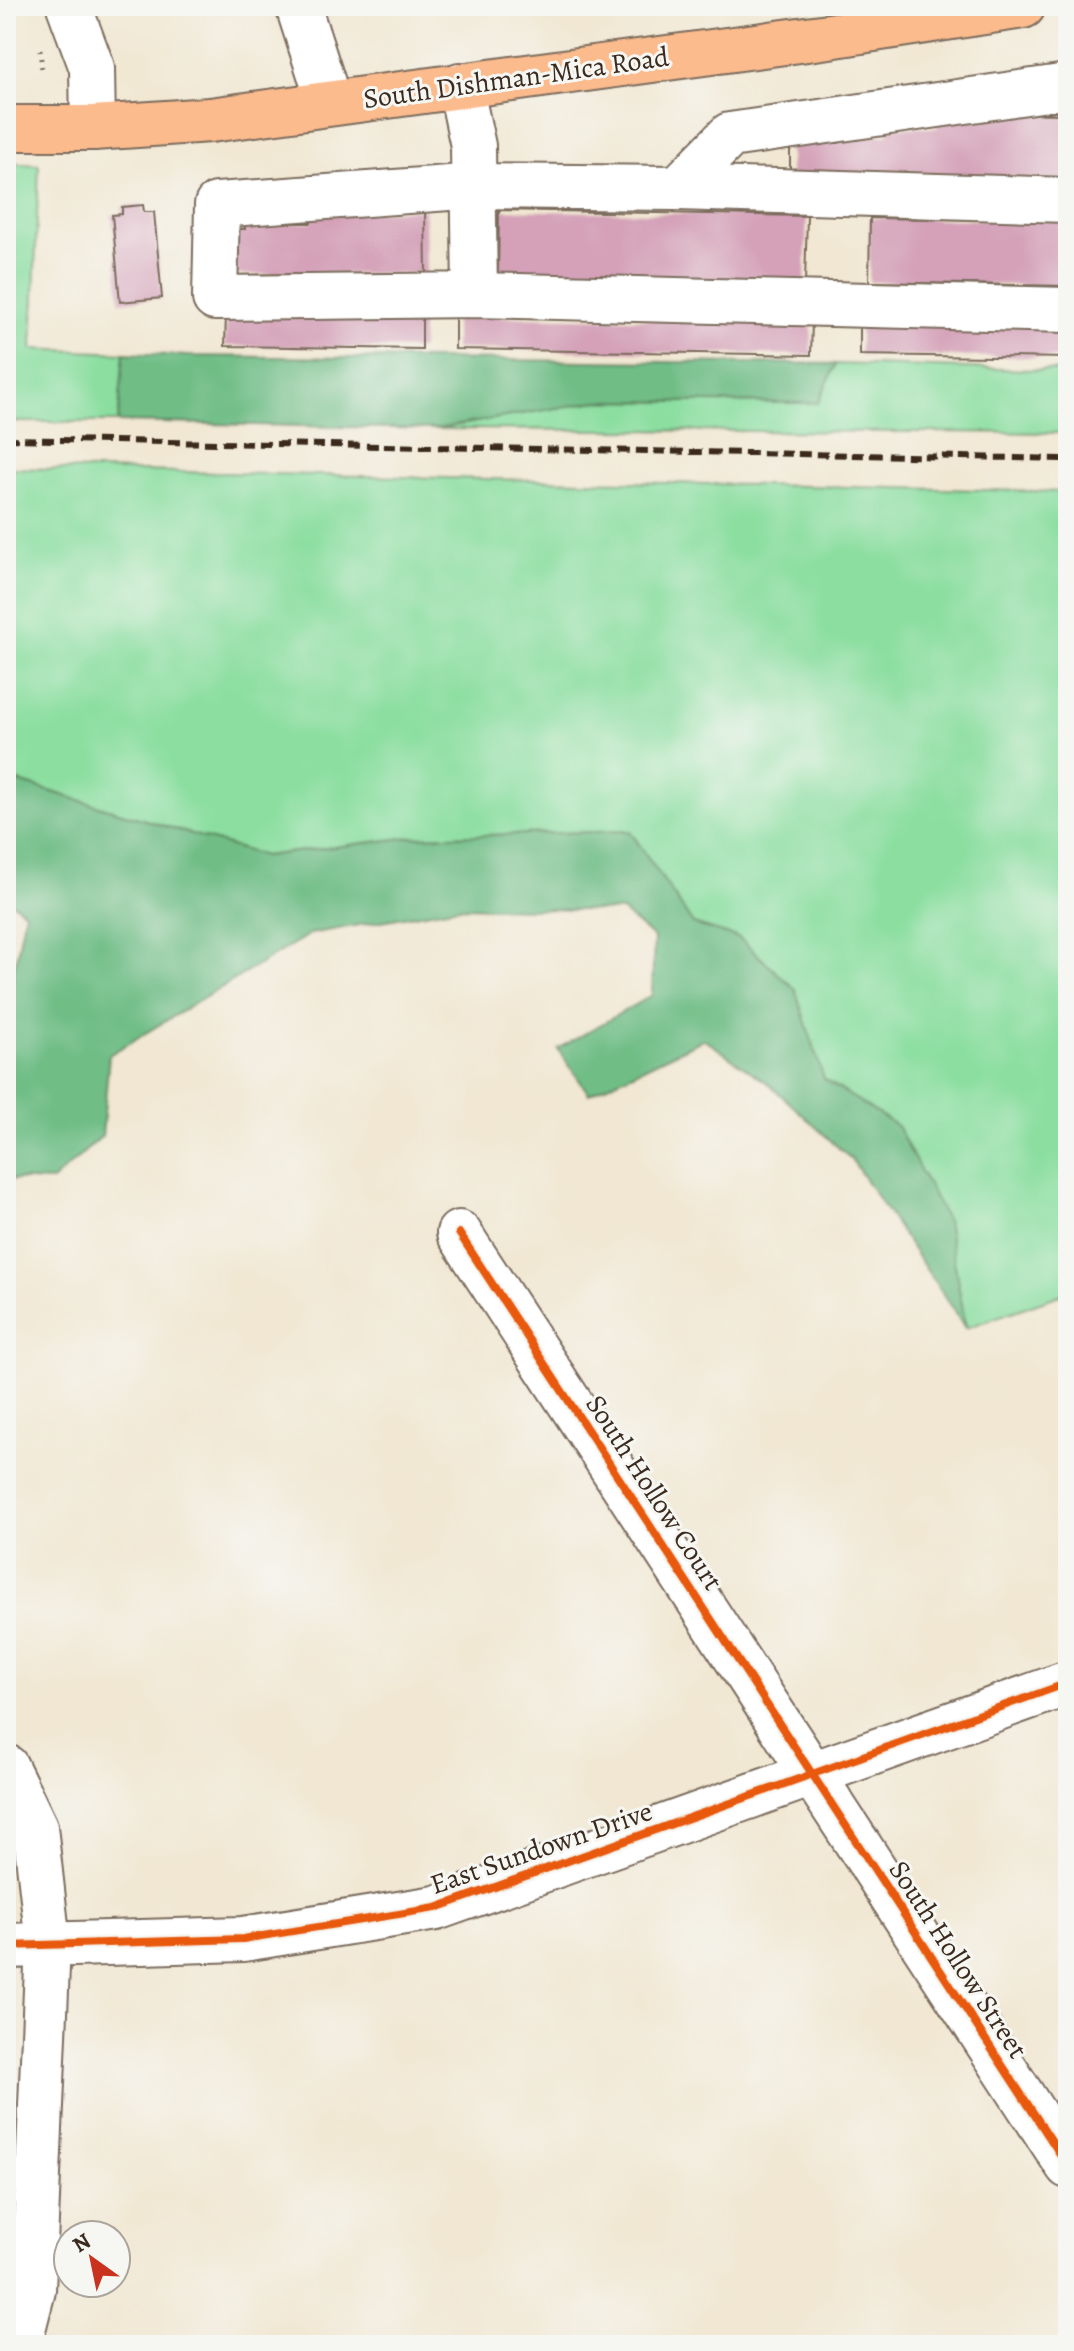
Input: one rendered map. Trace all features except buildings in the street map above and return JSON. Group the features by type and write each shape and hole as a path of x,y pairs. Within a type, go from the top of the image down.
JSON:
{"main road":[{"name":"South Dishman-Mica Road","path":"6,128 93,128 210,120 829,36 1023,6"}],"street":[{"path":"69,6 92,68 93,128"},
{"path":"298,6 329,102"},
{"path":"460,85 473,146 476,186 475,295"},
{"path":"678,188 730,135 1068,86"},
{"path":"1068,200 678,188 476,186 217,205 215,298 475,295 1068,310"},
{"name":"South Hollow Court","path":"459,1233 814,1775"},
{"name":"East Sundown Drive","path":"27,1945 243,1939 436,1908 1068,1683"},
{"path":"6,1767 35,1827 27,1945 33,2290 19,2345"},
{"name":"South Hollow Street","path":"814,1775 1068,2166"}],"green space":[{"path":"6,163 39,165 32,349 124,353 118,422 6,422"},
{"path":"124,353 836,364 818,403 597,401 436,429 118,422"},
{"path":"836,364 1068,371 1068,433 436,429 597,401 817,403"},
{"path":"6,468 1068,492 1068,1292 966,1328 947,1221 897,1127 823,1079 795,989 739,938 693,924 630,831 412,837 264,856 6,778"},
{"path":"6,778 264,856 412,837 630,831 693,924 739,938 795,989 824,1079 897,1126 947,1221 966,1328 852,1160 769,1084 704,1039 589,1094 558,1049 652,995 654,938 622,911 458,907 310,934 109,1055 102,1136 52,1181 6,1179 6,1014 25,912 6,898"}],"railway":[{"path":"6,439 1068,459"}],"cycle path":[{"path":"459,1233 1068,2166"},
{"path":"6,1946 243,1939 436,1908 1068,1683"}]}
